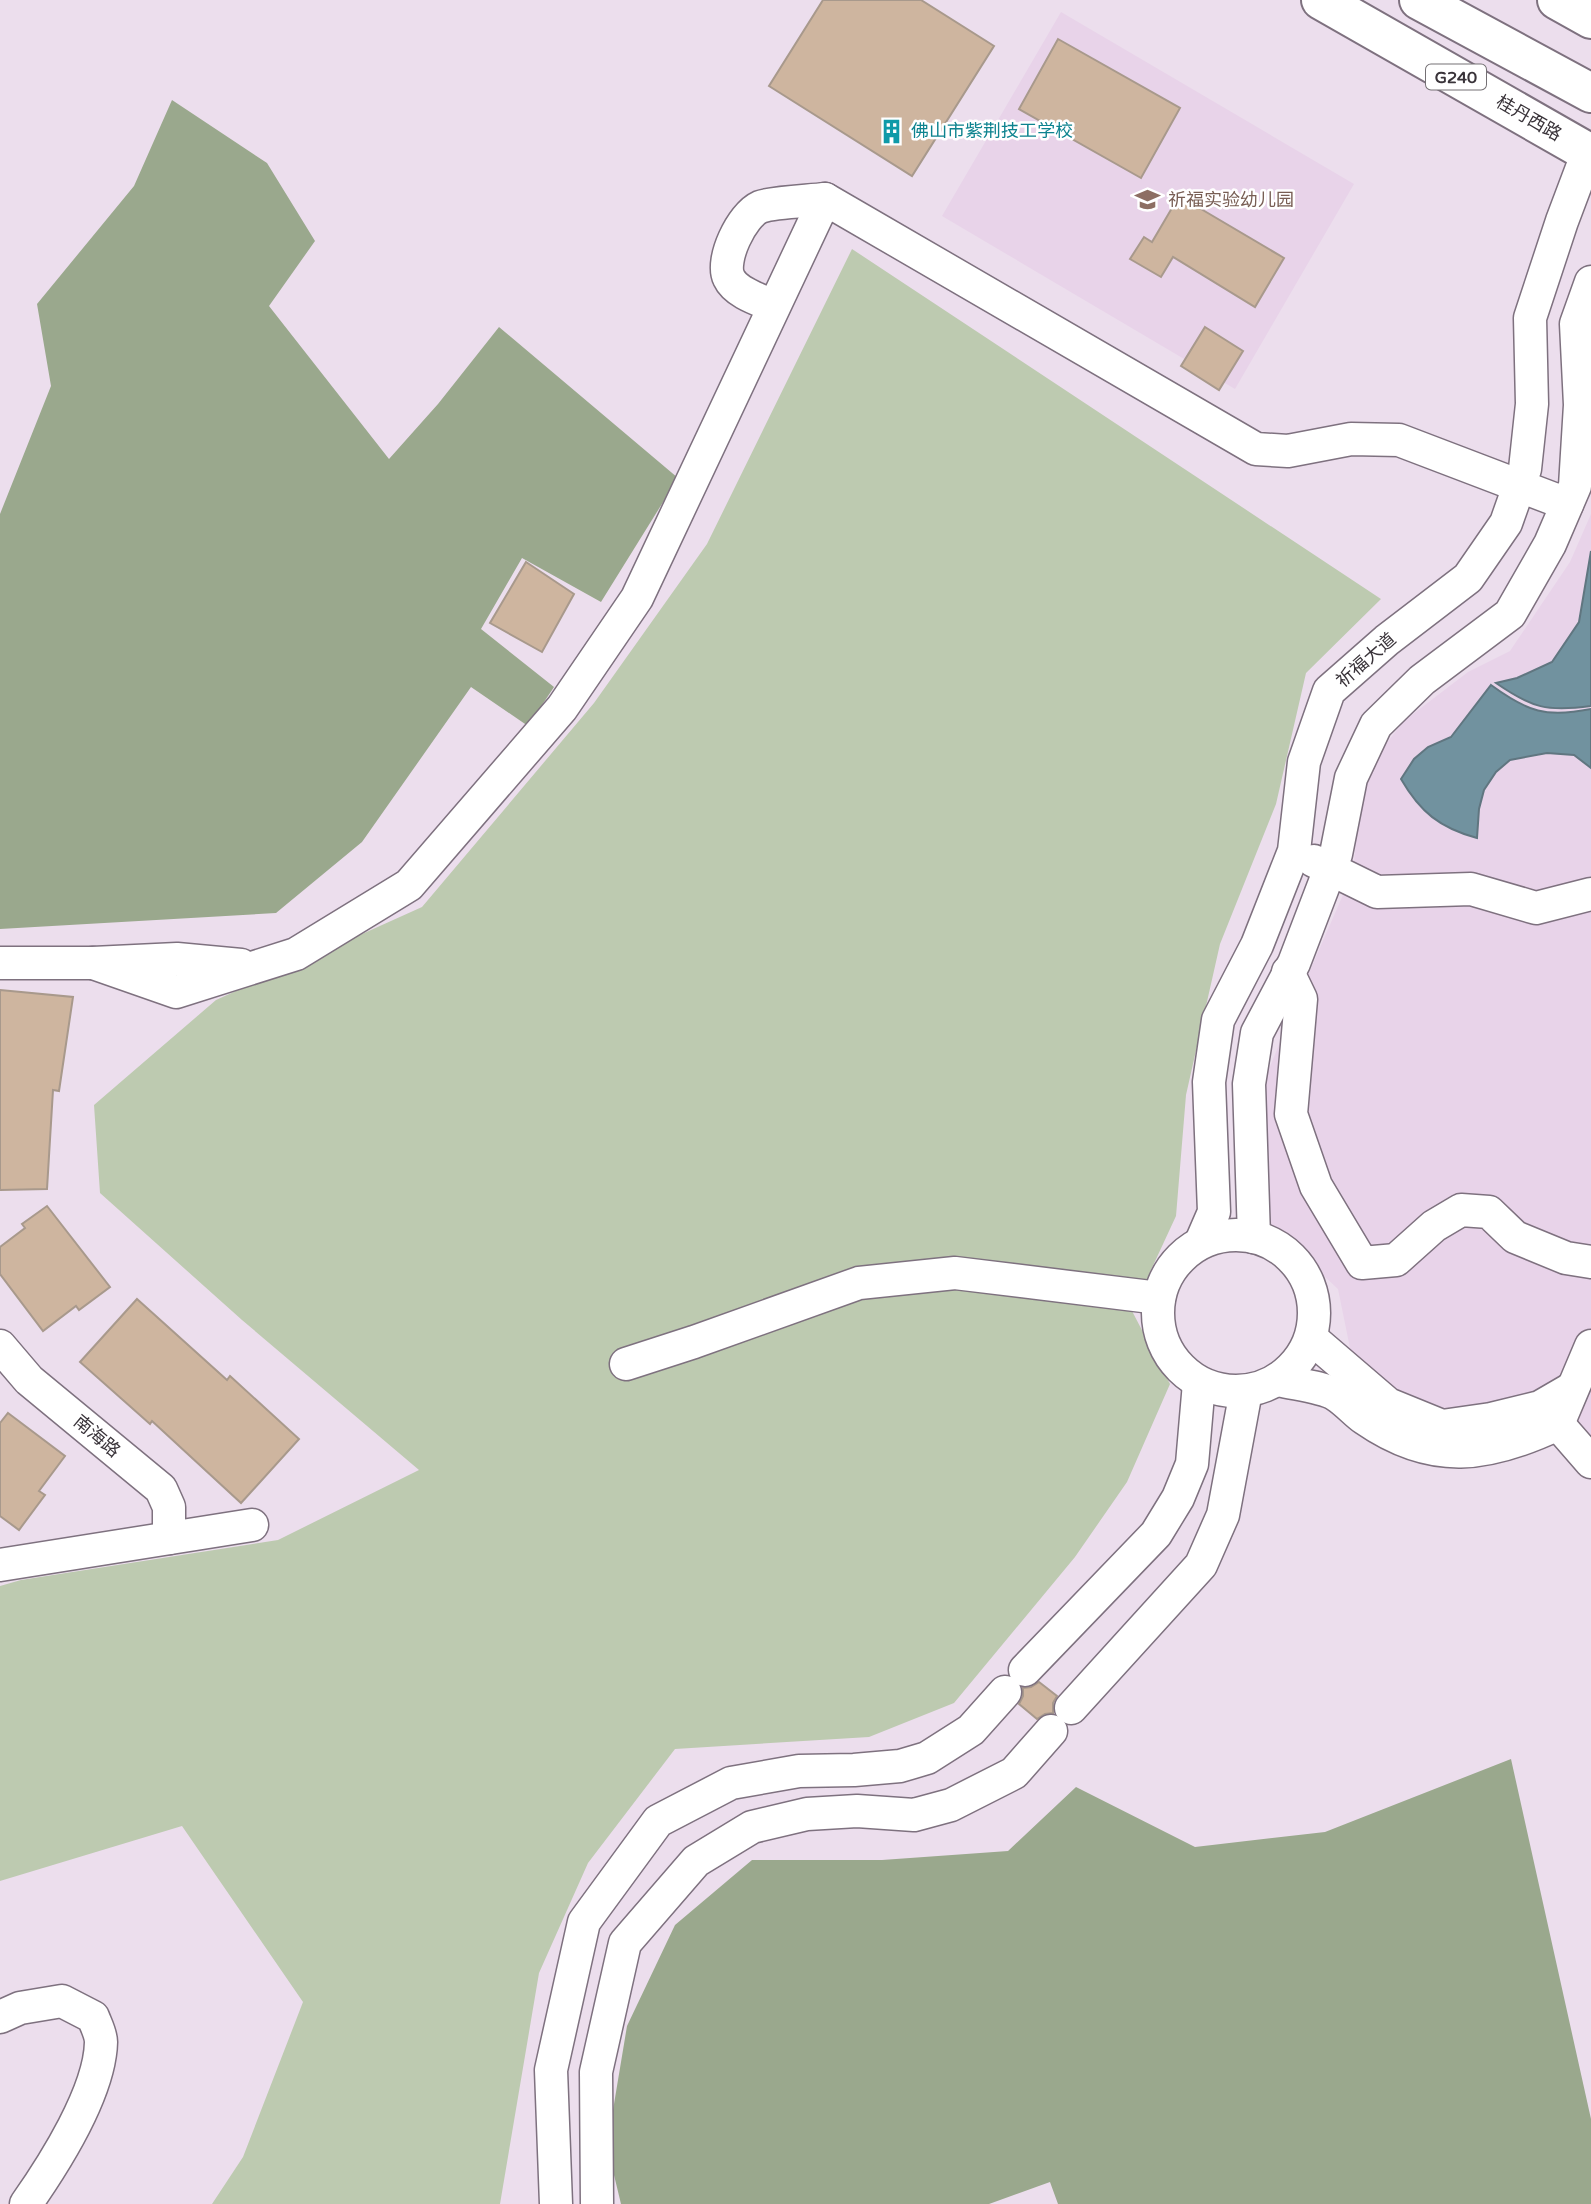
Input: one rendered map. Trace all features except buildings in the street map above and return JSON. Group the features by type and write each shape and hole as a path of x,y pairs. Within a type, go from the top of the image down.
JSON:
{"main road":[{"name":"桂丹西路","path":"1321,0 1590,153"},
{"name":"G240","path":"1419,0 1591,93"},
{"path":"1558,0 1591,19"}],"street":[{"name":"祈福大道","path":"1200,1242 1213,1212 1209,1082 1218,1020 1257,945 1293,851 1304,762 1329,691 1387,640 1468,578 1506,523 1525,469 1532,404 1530,318 1562,221 1590,153"},
{"path":"0,963 93,963 177,959 253,967 296,954 409,885 562,708 637,598 825,199"},
{"path":"774,306 744,293 729,278 726,259 744,220 760,207 825,199 1256,449 1288,451 1351,439 1399,440 1567,504"},
{"path":"1254,1237 1249,1084 1257,1033 1288,972 1336,855 1351,778 1376,725 1422,680 1510,614 1550,544 1574,486 1580,405 1576,324 1591,282"},
{"path":"1293,851 1377,892 1471,889 1536,908 1591,894"},
{"path":"1288,972 1301,999 1291,1114 1316,1186 1362,1263 1396,1260 1434,1226 1461,1210 1489,1212 1515,1237 1566,1258 1591,1262"},
{"path":"1227,1235 1254,1237 1271,1243 1293,1259 1308,1282 1315,1309 1311,1338 1299,1362 1279,1380 1253,1390 1226,1392 1199,1383 1178,1367 1160,1335 1157,1308 1163,1281 1178,1258 1200,1242 1227,1235"},
{"path":"626,1364 859,1283 955,1273 1159,1297"},
{"path":"1311,1338 1388,1404 1442,1426 1491,1419 1540,1407 1571,1389"},
{"name":"南海路","path":"0,1346 29,1380 161,1489 169,1507 169,1538"},
{"path":"1279,1380 1334,1394 1366,1420 1414,1446 1459,1453 1496,1449 1527,1439 1558,1424 1591,1346"},
{"path":"556,2204 551,2070 583,1922 658,1821 731,1783 799,1771 900,1766 927,1758 971,1730 1156,1534 1178,1497 1192,1464 1199,1383"},
{"path":"597,2204 596,2072 625,1943 696,1861 752,1828 807,1814 857,1811 914,1815 951,1805 1014,1773 1201,1565 1223,1515 1246,1391"},
{"path":"1558,1424 1591,1462"},
{"path":"0,1565 252,1525"},
{"path":"0,2017 20,2008 62,2001 93,2017 101,2040 94,2082 68,2135 26,2204"}],"shaded area":[{"name":"祈福实验幼儿园","path":"1061,12 1354,184 1235,389 942,216"},
{"path":"1591,514 1591,1458 1561,1436 1362,1407 1338,1289 1254,1211 1261,1089 1353,872 1360,799 1382,749 1404,721 1468,672 1510,651 1570,562"}],"green space":[{"path":"172,100 267,163 315,241 269,306 389,459 438,404 499,327 678,478 601,602 522,558 481,629 554,687 528,726 471,687 362,842 276,913 0,929 0,514 51,386 37,304 134,186"},
{"path":"852,249 1381,599 1306,673 1276,804 1220,944 1186,1095 1176,1216 1132,1311 1170,1384 1127,1482 1075,1557 954,1703 869,1737 675,1749 588,1863 539,1973 500,2204 212,2204 243,2157 303,2002 182,1826 0,1881 0,1586 21,1580 278,1540 419,1470 242,1320 100,1193 94,1105 216,1000 422,907 594,703 707,544"},
{"path":"1511,1759 1591,2119 1591,2204 1058,2204 1050,2182 989,2204 621,2204 607,2146 627,2026 675,1925 752,1860 882,1860 1008,1851 1076,1787 1195,1847 1325,1832"}],"water":[{"path":"1591,551 1591,706 1551,708 1530,703 1496,683 1517,678 1552,662 1579,622"},
{"path":"1491,685 1538,711 1562,713 1591,709 1591,768 1574,755 1547,753 1510,760 1496,772 1484,790 1479,809 1477,838 1452,829 1432,817 1416,801 1401,779 1414,759 1428,747 1451,737"}],"place":[{"name":"佛山市紫荆技工学校","path":"891,131"},
{"name":"祈福实验幼儿园","path":"1148,200"}]}
